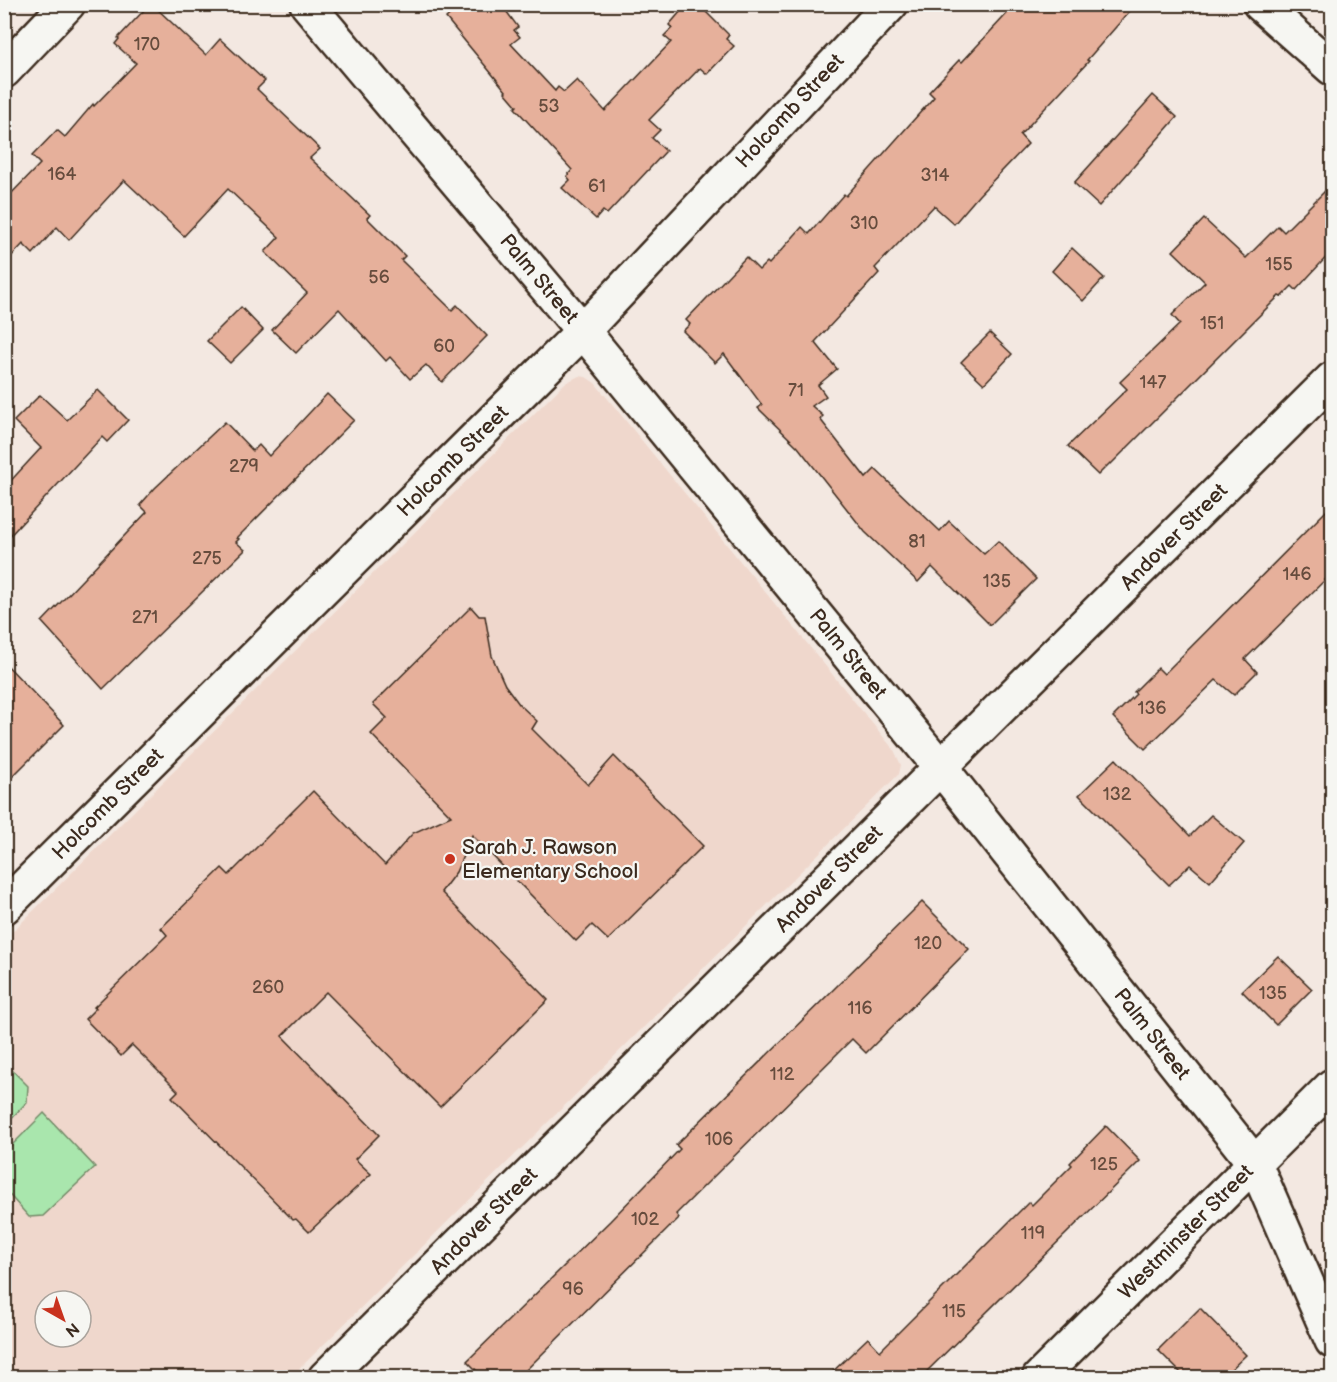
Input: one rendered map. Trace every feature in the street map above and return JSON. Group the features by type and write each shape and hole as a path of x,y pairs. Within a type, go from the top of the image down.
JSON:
{"street":[{"path":"4,71 68,4"},
{"name":"Palm Street","path":"307,4 583,331 941,768 1255,1164 1332,1341"},
{"name":"Holcomb Street","path":"4,907 583,331 891,4"},
{"path":"1260,4 1332,68"},
{"name":"Andover Street","path":"325,1377 1332,380"},
{"name":"Westminster Street","path":"1039,1377 1332,1086"}],"shaded area":[{"name":"Sarah J. Rawson Elementary School","path":"579,376 586,377 595,383 894,750 901,765 899,774 291,1377 5,1378 5,939 565,383"}],"green space":[{"path":"5,1063 28,1086 27,1102 5,1125"},
{"path":"44,1113 95,1167 43,1216 29,1217 5,1190 5,1152"}],"building":[{"path":"462,4 501,4 518,27 514,30 520,37 511,44 555,91 558,87 564,92 577,80 605,111 671,42 664,36 672,28 669,25 687,4 698,4 729,35 726,39 734,46 707,74 700,68 649,120 660,130 652,138 666,151 607,214 603,211 596,219 562,188 570,180 567,176 572,170 515,108 517,106 506,91 446,18"},
{"path":"1016,4 1136,4 1087,60 1089,61 1020,135 1028,144 954,224 934,206 875,268 879,273 815,342 837,369 818,385 826,396 812,406 823,416 820,419 866,478 875,469 940,531 949,521 984,554 998,541 1036,579 990,625 932,567 918,582 865,532 798,447 758,408 762,405 724,354 715,363 683,331 690,324 686,320 746,257 759,270 767,262 769,264 802,227 809,234 934,97 929,92 959,60 962,62"},
{"path":"153,5 206,55 220,39 265,81 257,89 320,149 310,158 370,215 367,218 405,256 401,260 452,310 457,305 487,336 442,382 426,365 410,379 390,357 386,361 339,309 296,353 272,330 307,293 265,252 279,237 228,189 184,236 124,180 69,240 57,227 33,254 23,244 4,264 4,201 40,164 32,156 57,130 65,137 93,104 94,106 136,63 115,44 147,7 149,9"},
{"path":"1153,95 1177,117 1099,206 1074,183"},
{"path":"1332,184 1332,251 1296,290 1292,286 1281,297 1279,296 1098,475 1068,446 1127,389 1120,382 1180,324 1172,315 1205,282 1173,251 1204,219 1246,258 1278,226 1284,232"},
{"path":"1072,248 1104,278 1083,301 1052,271"},
{"path":"241,307 263,330 230,363 207,341"},
{"path":"990,333 1012,354 984,384 961,362"},
{"path":"98,390 128,420 107,442 102,437 4,542 4,488 41,448 14,421 40,395 67,420"},
{"path":"327,394 354,420 237,538 239,539 236,542 245,550 103,689 42,622 147,512 140,505 155,488 225,422 253,451 259,445 269,456"},
{"path":"1332,505 1332,573 1245,659 1257,672 1234,695 1216,680 1145,749 1113,717 1158,668 1164,674"},
{"path":"471,607 479,616 485,616 492,656 505,685 519,704 537,721 532,729 588,785 614,756 703,846 608,940 592,925 576,941 472,835 456,872 441,892 548,1000 440,1107 326,992 282,1036 379,1135 355,1159 371,1174 309,1232 296,1219 293,1220 172,1097 178,1091 132,1045 121,1056 85,1019 96,1008 94,1007 167,935 161,928 222,868 229,875 313,791 385,865 413,833 451,816 371,734 387,718 373,704"},
{"path":"4,662 64,725 4,785"},
{"path":"1116,759 1190,836 1211,815 1244,843 1210,882 1190,865 1169,885 1079,795"},
{"path":"922,902 969,949 866,1053 852,1039 676,1214 679,1218 519,1377 483,1377 467,1361 680,1149 676,1145"},
{"path":"1278,956 1312,989 1276,1025 1242,991"},
{"path":"1106,1126 1140,1161 921,1377 827,1377 868,1338 880,1351 1029,1202 1032,1205 1072,1165 1070,1163"},
{"path":"1200,1308 1246,1355 1223,1377 1185,1377 1158,1350"}],"place":[{"name":"Sarah J. Rawson Elementary School","path":"450,859"}]}
